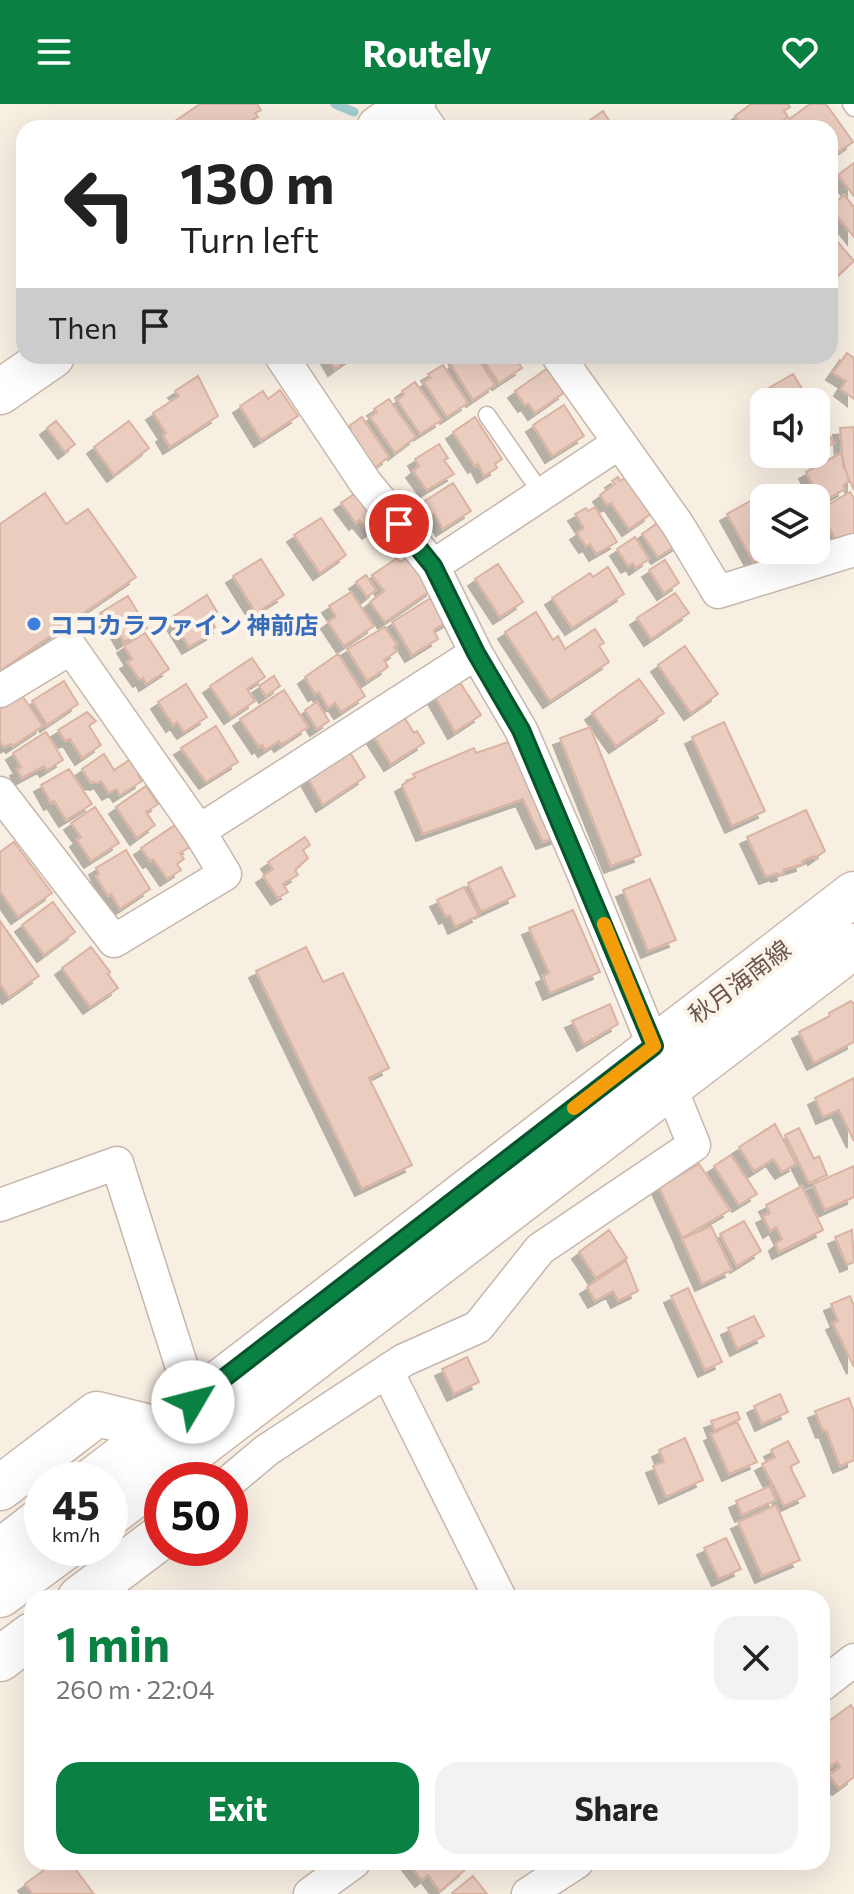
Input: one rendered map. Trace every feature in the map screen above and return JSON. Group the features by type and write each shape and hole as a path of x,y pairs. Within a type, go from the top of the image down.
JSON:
{"main road":[{"path":"390,120 413,104"},
{"path":"0,392 40,364"},
{"name":"秋月海南線","path":"189,1462 662,1066 854,894"},
{"name":"秋月海南線","path":"116,1462 193,1402 662,1066 854,946"},
{"path":"0,1488 97,1414 158,1429"},
{"path":"0,1552 24,1533"},
{"path":"91,1590 144,1550"},
{"path":"0,1595 39,1566"},
{"path":"0,1659 24,1641"}],"street":[{"path":"248,1466 267,1450 404,1360 478,1327 540,1249 694,1145 521,730 476,653 433,566 365,482 286,364"},
{"path":"564,364 678,525 718,592 854,550"},
{"path":"433,566 619,443"},
{"path":"0,691 71,648 199,831 225,874 114,941 0,793"},
{"path":"199,831 476,653"},
{"path":"0,1205 117,1163 193,1402"},
{"path":"387,1371 496,1590"},
{"path":"830,1679 854,1660"},
{"path":"310,1894 343,1870"},
{"path":"528,1894 565,1870"}],"lane":[{"path":"487,415 542,494"}],"building":[{"path":"200,104 257,104 261,110 255,113 258,117 252,120 176,120"},
{"path":"751,104 788,104 790,107 784,111 788,117 784,120 738,120 735,116"},
{"path":"810,104 826,104 837,120 788,120"},
{"path":"603,111 609,120 590,120"},
{"path":"838,121 853,142 838,152"},
{"path":"854,163 854,196 838,175"},
{"path":"844,195 854,207 854,237 838,217 838,200"},
{"path":"838,242 854,261 838,276"},
{"path":"847,353 854,358 854,399 841,389 846,381 833,373"},
{"path":"481,364 495,385 473,400 451,365"},
{"path":"486,364 519,364 522,368 499,383"},
{"path":"443,365 468,403 447,417 424,382 431,378 428,374"},
{"path":"548,368 565,392 535,413 515,391"},
{"path":"793,374 802,388 769,388"},
{"path":"198,376 218,416 170,447 163,435 166,433 153,413 179,396 175,391"},
{"path":"415,382 442,420 420,434 397,400 404,395 402,391"},
{"path":"280,390 298,416 261,440 240,406 263,391 268,399"},
{"path":"389,399 416,437 395,453 370,417 377,412 374,409"},
{"path":"564,405 584,436 552,456 533,425"},
{"path":"362,417 389,457 371,470 345,433"},
{"path":"475,417 502,459 495,464 497,468 484,476 453,432"},
{"path":"56,421 75,444 65,452 47,428"},
{"path":"129,421 149,448 114,475 94,447"},
{"path":"854,427 854,490 843,465 840,428"},
{"path":"439,444 448,458 444,460 454,474 427,490 413,471 419,466 415,459"},
{"path":"841,453 849,481 843,485 845,489 830,497 830,484 812,484 806,472 813,468 830,468 830,459"},
{"path":"618,477 620,481 626,477 651,514 629,529 611,503 607,505 600,495 615,484 612,481"},
{"path":"453,483 471,511 443,529 434,514 425,520 417,506"},
{"path":"360,490 383,522 369,532 359,520 356,523 341,503"},
{"path":"850,492 854,498 854,537 839,545 830,529 830,504"},
{"name":"ココカラファイン 神前店","path":"45,493 66,524 88,509 136,577 0,671 0,524"},
{"path":"750,501 750,556 727,514"},
{"path":"595,507 617,542 596,554 577,533 584,528 575,514"},
{"path":"321,518 346,555 320,573 294,535"},
{"path":"663,519 679,544 658,557 642,534"},
{"path":"635,537 649,559 636,568 633,563 628,566 617,549"},
{"path":"413,554 433,589 385,622 370,602 384,591 372,575 397,558 400,562"},
{"path":"261,559 284,595 256,613 233,576"},
{"path":"665,560 679,583 664,593 649,570"},
{"path":"498,564 523,602 500,617 475,579"},
{"path":"608,567 624,594 572,628 552,598 590,573 593,577"},
{"path":"366,575 376,590 367,597 356,582"},
{"path":"351,592 374,626 344,646 328,622 336,616 329,606"},
{"path":"439,593 454,618 434,630 438,639 412,655 392,622"},
{"path":"675,593 689,613 651,639 637,618"},
{"path":"207,595 217,612 209,617 215,627 211,630 213,633 189,647 171,618"},
{"path":"128,596 147,628 124,642 115,626 110,628 100,613"},
{"path":"536,612 553,640 558,636 565,649 595,629 604,643 599,646 609,662 550,701 505,632"},
{"path":"385,627 397,645 394,647 397,651 384,660 388,667 367,681 347,649"},
{"path":"145,633 169,669 146,684 127,662 132,659 124,646"},
{"path":"685,646 718,694 691,713 658,665"},
{"path":"338,654 365,696 341,712 335,703 328,708 305,677"},
{"path":"252,658 265,677 247,689 255,701 231,717 210,686"},
{"path":"274,676 280,686 266,696 259,686"},
{"path":"457,678 481,715 455,732 432,692"},
{"path":"639,679 664,713 616,746 592,713"},
{"path":"64,681 78,704 47,725 32,701"},
{"path":"186,684 207,717 184,732 177,722 173,725 158,702"},
{"path":"284,690 308,727 281,745 279,741 265,750 262,745 259,747 240,719"},
{"path":"21,694 43,726 13,746 4,747 0,742 0,709"},
{"path":"317,702 329,721 317,729 305,710"},
{"path":"87,712 96,721 89,726 101,745 82,758 70,739 65,741 58,730"},
{"path":"404,717 424,743 391,764 372,734"},
{"path":"724,722 765,811 732,826 692,737"},
{"path":"216,726 238,762 206,782 181,748"},
{"path":"590,727 641,855 611,866 560,738"},
{"path":"46,732 63,760 47,770 44,766 22,778 17,769 21,767 13,753"},
{"path":"517,739 561,836 543,842 523,799 423,834 402,785 415,777 413,774 474,748 476,753"},
{"path":"348,749 365,777 323,805 306,775"},
{"path":"104,754 114,770 131,759 142,781 120,795 116,789 109,793 101,781 90,782 82,769"},
{"path":"69,769 92,804 66,820 41,785"},
{"path":"146,786 158,804 146,812 155,825 137,838 116,807"},
{"path":"95,807 119,843 91,861 77,840 81,837 71,823"},
{"path":"806,810 825,851 815,858 802,861 803,864 783,870 784,873 766,877 747,837"},
{"path":"175,825 190,847 180,853 184,859 177,864 181,870 167,879 141,848"},
{"path":"305,837 310,845 303,850 308,858 295,870 298,875 283,884 288,892 278,898 263,876 273,869 268,862"},
{"path":"14,842 52,893 18,917 0,891 0,852"},
{"path":"126,850 150,889 120,909 96,876 99,874 96,868"},
{"path":"501,867 515,896 481,912 468,883"},
{"path":"650,879 676,940 648,951 623,890"},
{"path":"464,887 479,915 455,927 450,915 446,917 437,900"},
{"path":"53,902 75,932 44,955 22,925"},
{"path":"573,910 600,972 550,993 543,976 549,973 529,928"},
{"path":"0,921 39,976 9,997 0,984"},
{"path":"91,947 118,988 90,1007 62,968"},
{"path":"306,947 323,982 343,973 389,1068 369,1078 412,1165 362,1189 256,971"},
{"path":"851,1001 854,1004 854,1042 814,1063 799,1032"},
{"path":"610,1004 618,1024 584,1044 572,1021"},
{"path":"854,1078 854,1141 839,1110 823,1117 815,1098"},
{"path":"775,1124 796,1164 782,1172 773,1159 754,1171 739,1147"},
{"path":"799,1128 814,1159 819,1156 827,1175 809,1183 785,1135"},
{"path":"731,1155 757,1194 739,1205 714,1166"},
{"path":"699,1164 730,1210 682,1238 659,1187"},
{"path":"854,1166 854,1197 825,1210 813,1184"},
{"path":"802,1186 823,1230 779,1252 776,1244 782,1239 776,1227 770,1231 763,1216 770,1213 766,1205"},
{"path":"744,1221 761,1251 737,1266 720,1234"},
{"path":"711,1226 732,1270 702,1284 682,1239"},
{"path":"609,1230 627,1258 596,1278 579,1252"},
{"path":"852,1230 854,1262 847,1265 835,1237"},
{"path":"626,1261 638,1291 618,1301 613,1291 595,1301 587,1287"},
{"path":"688,1288 722,1362 705,1370 671,1296"},
{"path":"850,1296 854,1306 854,1367 833,1323 838,1321 831,1304"},
{"path":"754,1316 764,1336 737,1349 728,1328"},
{"path":"467,1357 479,1382 454,1394 442,1369"},
{"path":"780,1394 788,1412 762,1424 754,1406"},
{"path":"849,1398 854,1412 854,1460 840,1466 815,1411"},
{"path":"737,1412 740,1419 715,1431 711,1421"},
{"path":"737,1422 757,1462 729,1474 711,1434"},
{"path":"685,1438 703,1480 666,1497 653,1466 664,1462 659,1450"},
{"path":"788,1441 799,1462 790,1467 805,1496 784,1506 762,1464 775,1457 771,1450"},
{"path":"770,1486 776,1500 742,1515 736,1501"},
{"path":"776,1505 800,1560 762,1576 738,1522"},
{"path":"726,1538 741,1569 719,1579 704,1548"},
{"path":"851,1705 854,1710 854,1777 839,1788 830,1776 840,1767 837,1762 830,1767 830,1720"},
{"path":"44,1870 76,1870 94,1894 33,1894 25,1884"},
{"path":"414,1870 465,1870 440,1891 428,1875 422,1880"},
{"path":"473,1876 487,1894 452,1893"}],"waterway":[{"path":"335,104 354,112"}],"slow traffic":[{"path":"574,1108 654,1046 604,924"}],"place":[{"name":"ココカラファイン 神前店","path":"34,624"}],"route":[{"path":"193,1402 654,1046 521,730 476,653 433,566 399,524"}]}
